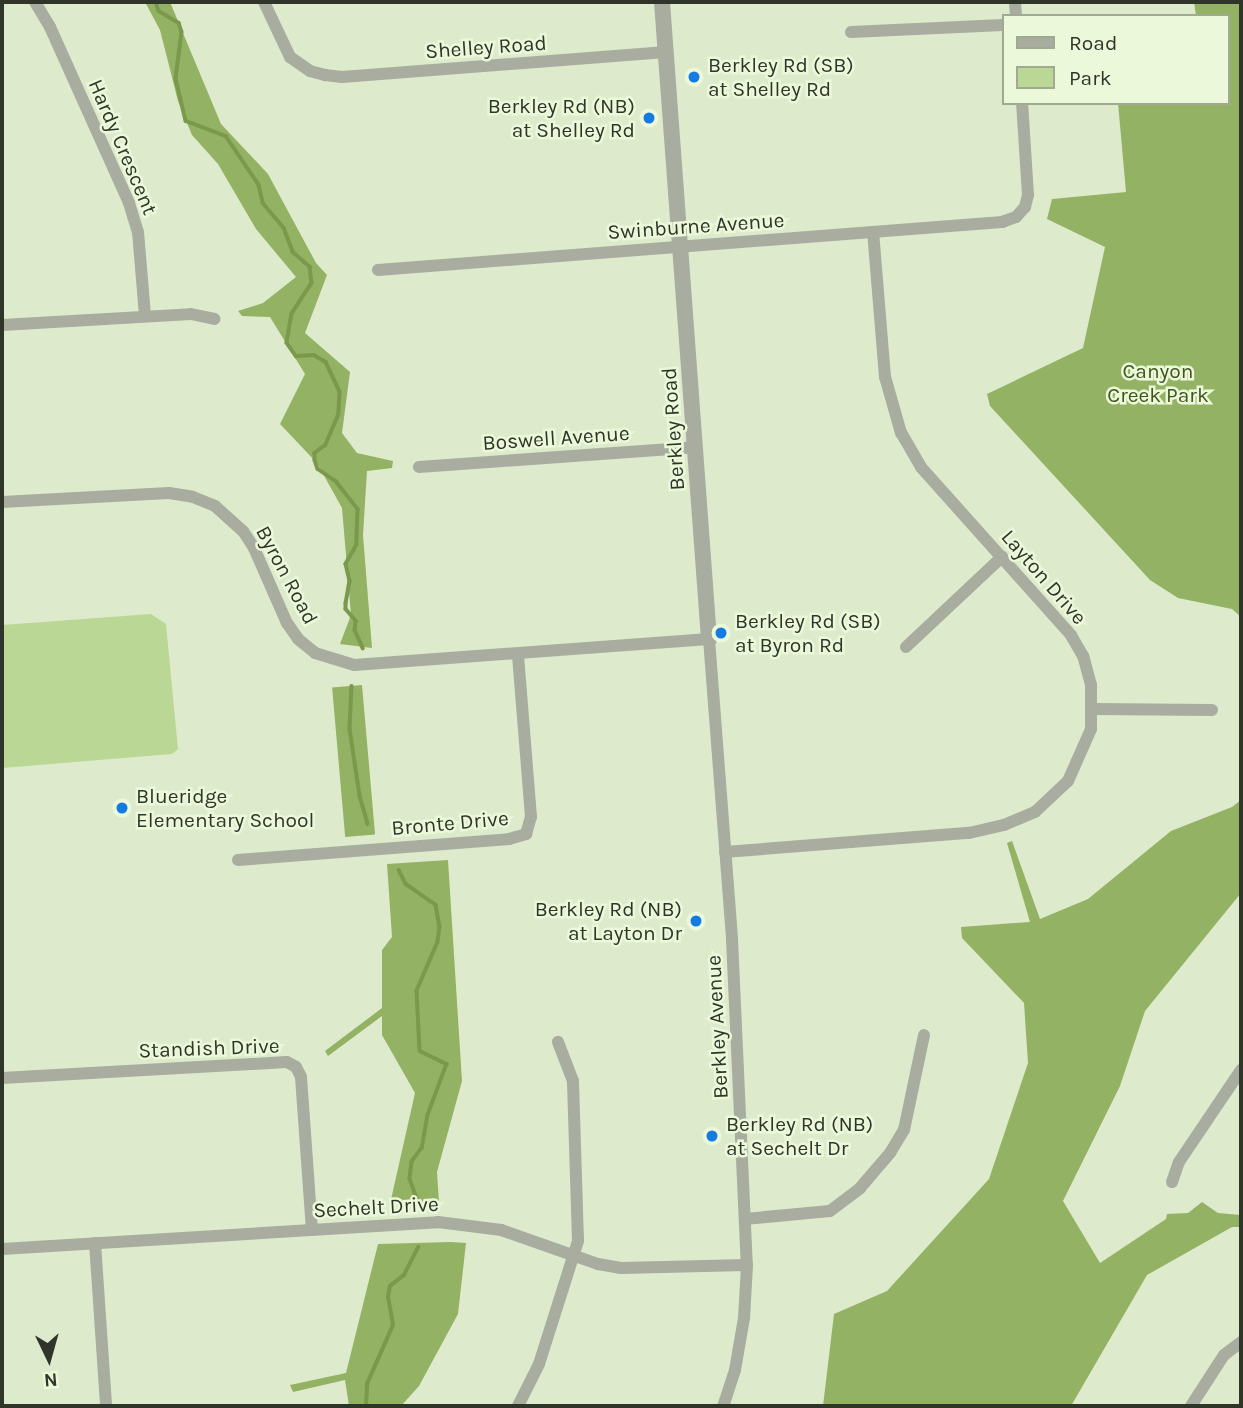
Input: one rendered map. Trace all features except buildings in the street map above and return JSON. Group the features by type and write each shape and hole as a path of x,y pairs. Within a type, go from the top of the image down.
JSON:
{"street":[{"name":"Hardy Crescent","path":"35,2 50,27 129,203 138,232 145,316"},
{"name":"Shelley Road","path":"264,2 290,57 310,71 341,77 666,52"},
{"name":"Berkley Road","path":"662,2 725,852"},
{"path":"851,32 1002,25"},
{"name":"Swinburne Avenue","path":"378,270 1002,222 1016,217 1025,207 1028,195 1022,105"},
{"name":"Layton Drive","path":"725,852 969,833 1004,825 1035,812 1068,780 1086,744 1093,709 1087,671 1071,635 920,467 901,433 885,377 873,232"},
{"path":"2,325 191,314 214,319"},
{"name":"Boswell Avenue","path":"419,467 695,447"},
{"name":"Byron Road","path":"2,502 157,493 193,497 215,506 243,531 254,548 287,623 298,639 315,653 354,665 709,639"},
{"path":"906,647 1002,557"},
{"name":"Bronte Drive","path":"238,860 509,839 526,834 531,817 518,654"},
{"path":"1093,709 1212,710"},
{"name":"Berkley Avenue","path":"723,1406 736,1370 744,1318 747,1265 725,852"},
{"path":"745,1219 830,1211 860,1188 890,1153 904,1130 924,1035"},
{"path":"518,1406 539,1364 575,1255 580,1217 573,1081 558,1042"},
{"name":"Standish Drive","path":"2,1078 287,1062 296,1067 301,1077 312,1229"},
{"path":"1172,1182 1179,1162 1241,1070"},
{"name":"Sechelt Drive","path":"2,1249 438,1222 471,1224 501,1230 597,1264 645,1270 747,1265"},
{"path":"94,1243 106,1406"},
{"path":"1191,1406 1224,1355 1241,1342"}],"green space":[{"path":"145,2 170,2 221,124 268,174 316,263 327,275 305,333 350,372 342,433 357,453 393,461 392,468 367,471 363,535 372,648 340,644 351,615 342,508 317,463 280,424 305,374 270,317 242,316 238,311 263,303 296,277 256,229 218,164 192,135 178,101 160,30"},
{"name":"Canyon Creek Park","path":"1194,2 1241,2 1241,617 1232,609 1178,598 1150,580 990,406 987,394 1083,348 1105,247 1047,219 1052,199 1126,192 1118,105 1229,105 1229,14 1196,14"},
{"path":"151,614 166,624 178,749 172,754 2,768 2,625"},
{"path":"362,685 375,834 345,837 332,688"},
{"path":"1241,800 1241,893 1145,1011 1120,1086 1063,1201 1100,1263 1166,1219 1167,1214 1188,1213 1202,1202 1218,1213 1241,1215 1241,1227 1232,1227 1147,1275 1071,1406 823,1406 834,1314 887,1291 989,1179 1028,1063 1024,1003 962,938 961,927 1030,922 1007,843 1012,841 1040,919 1088,899 1171,831 1232,807"},
{"path":"448,860 462,1081 437,1172 439,1202 390,1204 415,1093 382,1035 382,1016 328,1056 325,1051 382,1008 382,950 392,937 387,864"},
{"path":"466,1243 458,1314 419,1386 401,1406 349,1406 345,1380 293,1392 290,1385 346,1373 378,1244"}],"waterway":[{"path":"156,2 159,11 179,23 182,32 176,79 186,121 226,136 259,185 263,203 284,228 293,252 310,267 312,283 292,314 287,343 296,356 314,355 326,362 340,392 339,414 326,445 315,453 315,460 318,469 336,481 358,509 357,545 346,564 350,581 346,609 356,621 355,630 363,648"},
{"path":"352,686 350,729 360,796 368,824"},
{"path":"399,870 406,884 436,905 440,927 438,942 417,991 420,1051 447,1064 428,1115 422,1148 412,1162 410,1179 418,1201"},
{"path":"366,1406 367,1384 393,1325 388,1297 390,1286 404,1275 418,1247"}],"place":[{"name":"Berkley Rd (SB) at Shelley Rd","path":"694,77"},
{"name":"Berkley Rd (NB) at Shelley Rd","path":"649,118"},
{"name":"Berkley Rd (SB) at Byron Rd","path":"721,633"},
{"name":"Blueridge Elementary School","path":"122,808"},
{"name":"Berkley Rd (NB) at Layton Dr","path":"696,921"},
{"name":"Berkley Rd (NB) at Sechelt Dr","path":"712,1136"}]}
